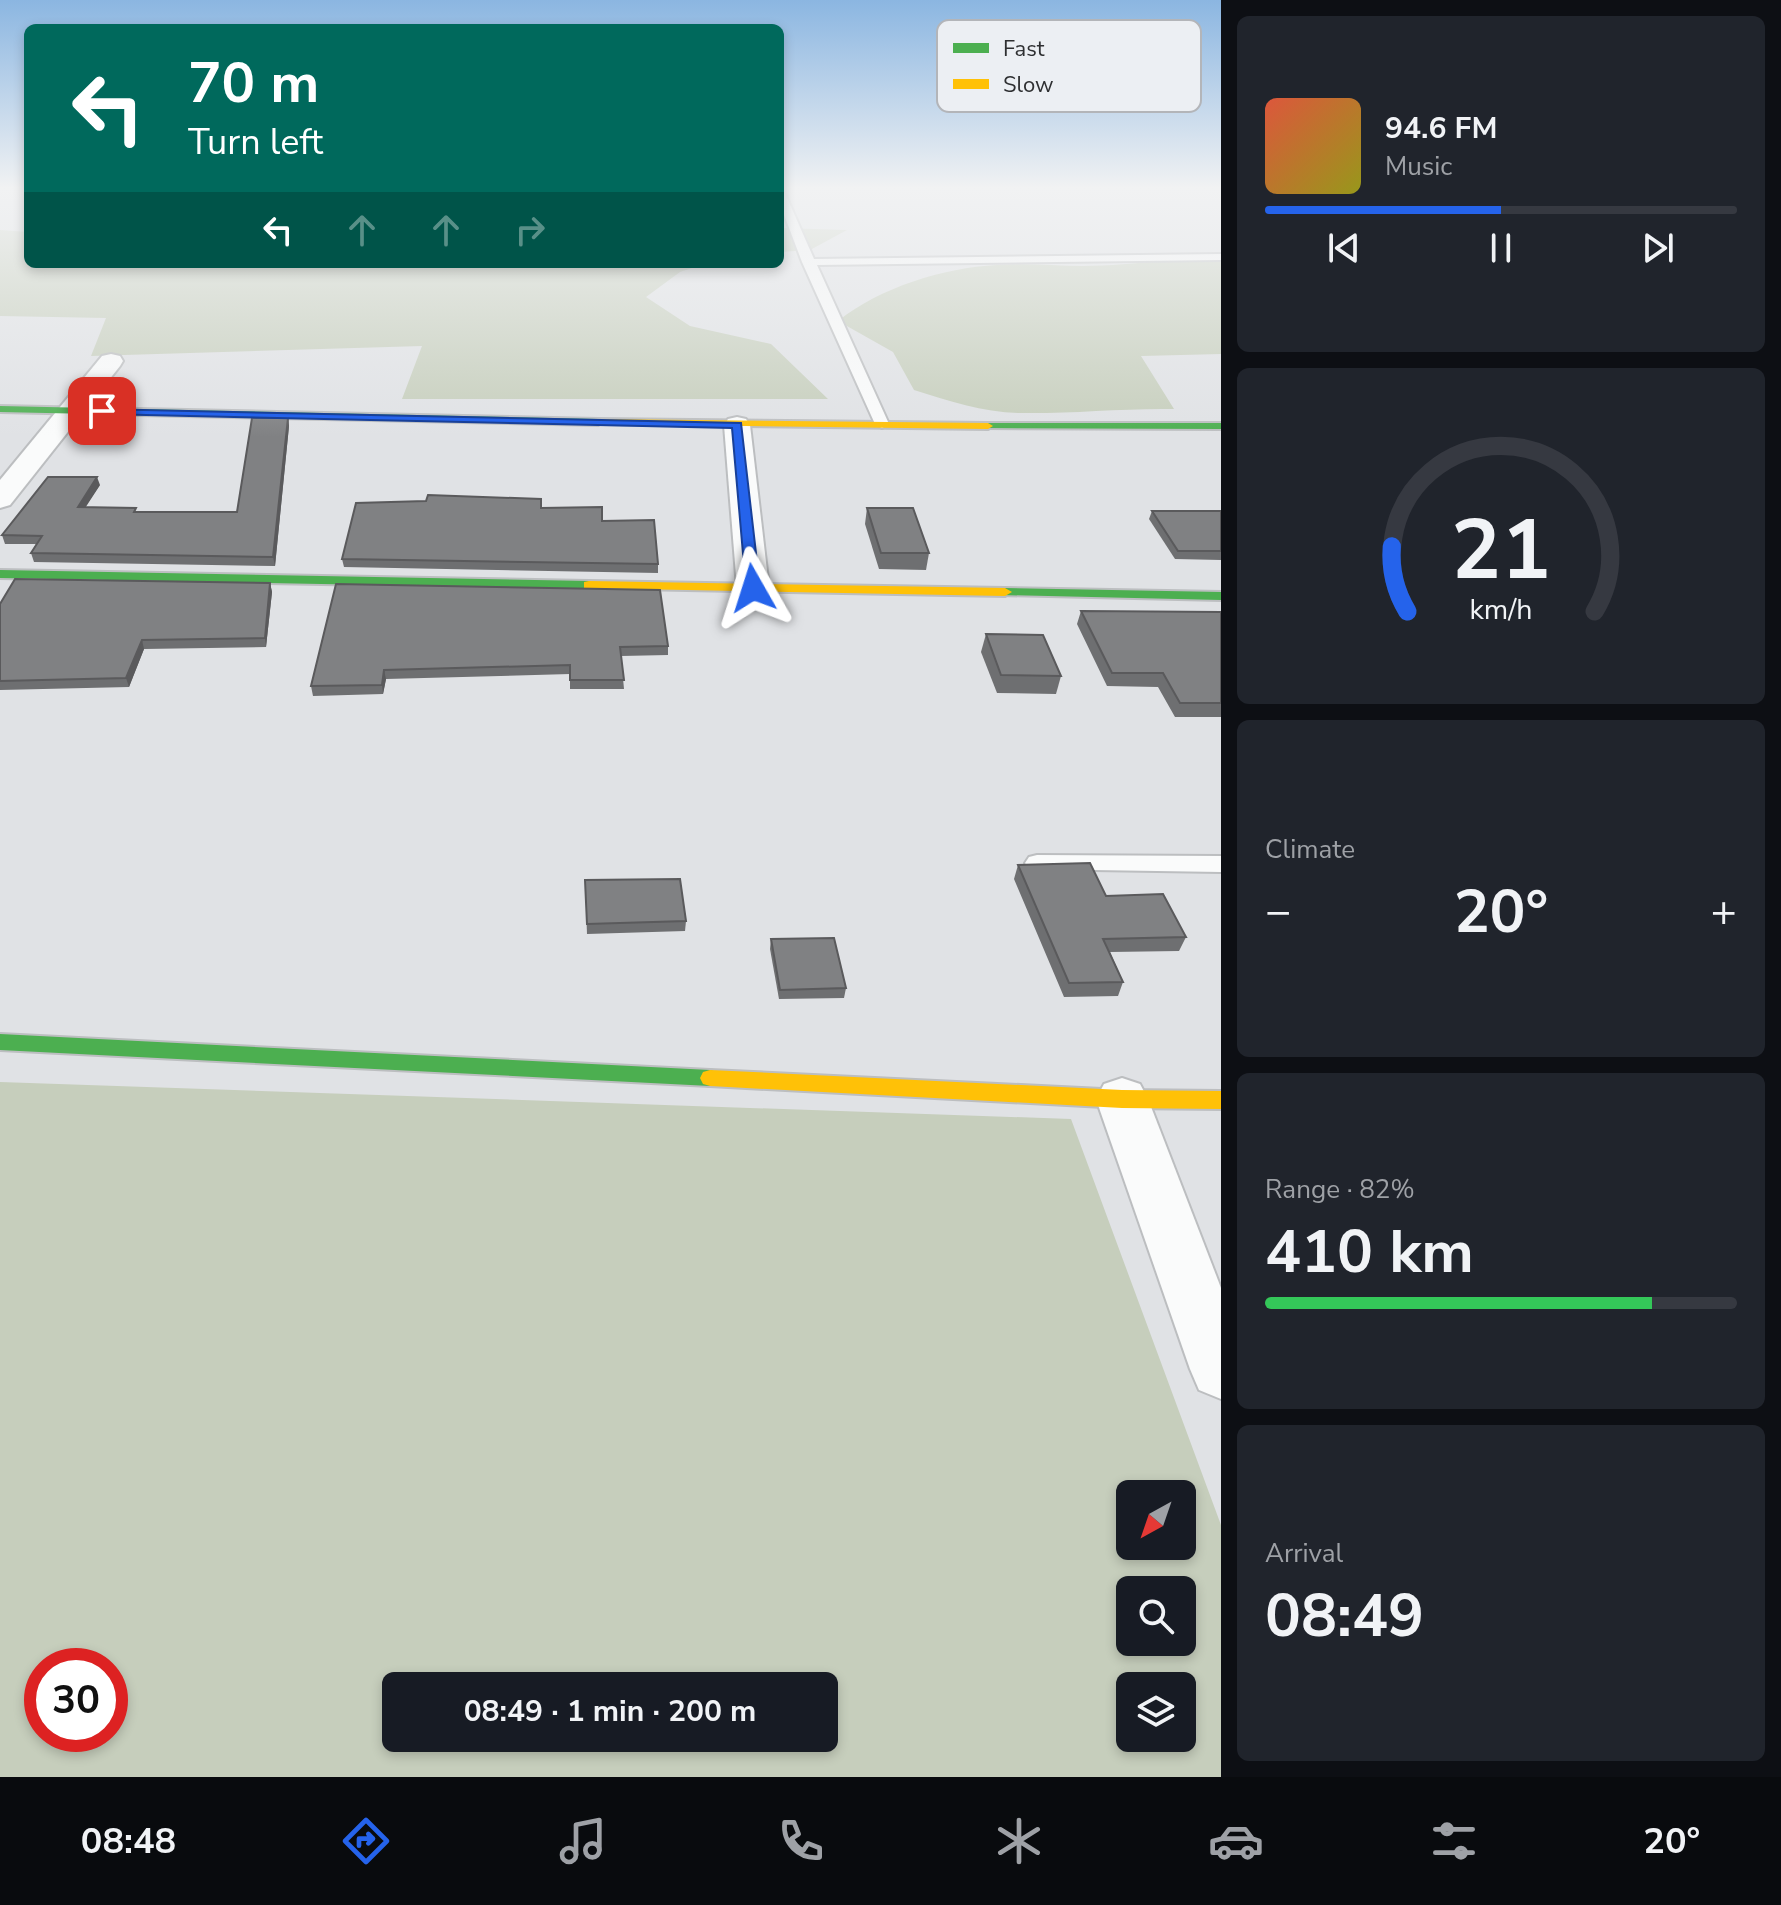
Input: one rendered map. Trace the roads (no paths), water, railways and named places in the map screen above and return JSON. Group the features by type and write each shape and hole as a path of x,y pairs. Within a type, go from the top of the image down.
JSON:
{"street":[{"path":"0,499 111,361"},
{"path":"0,409 737,425 1221,426"},
{"path":"737,425 753,588"},
{"path":"0,574 1221,596"},
{"path":"0,1042 1122,1099 1221,1100"},
{"path":"1122,1099 1221,1369"}],"lane":[{"path":"812,271 882,424"},
{"path":"1037,863 1221,864"}]}
